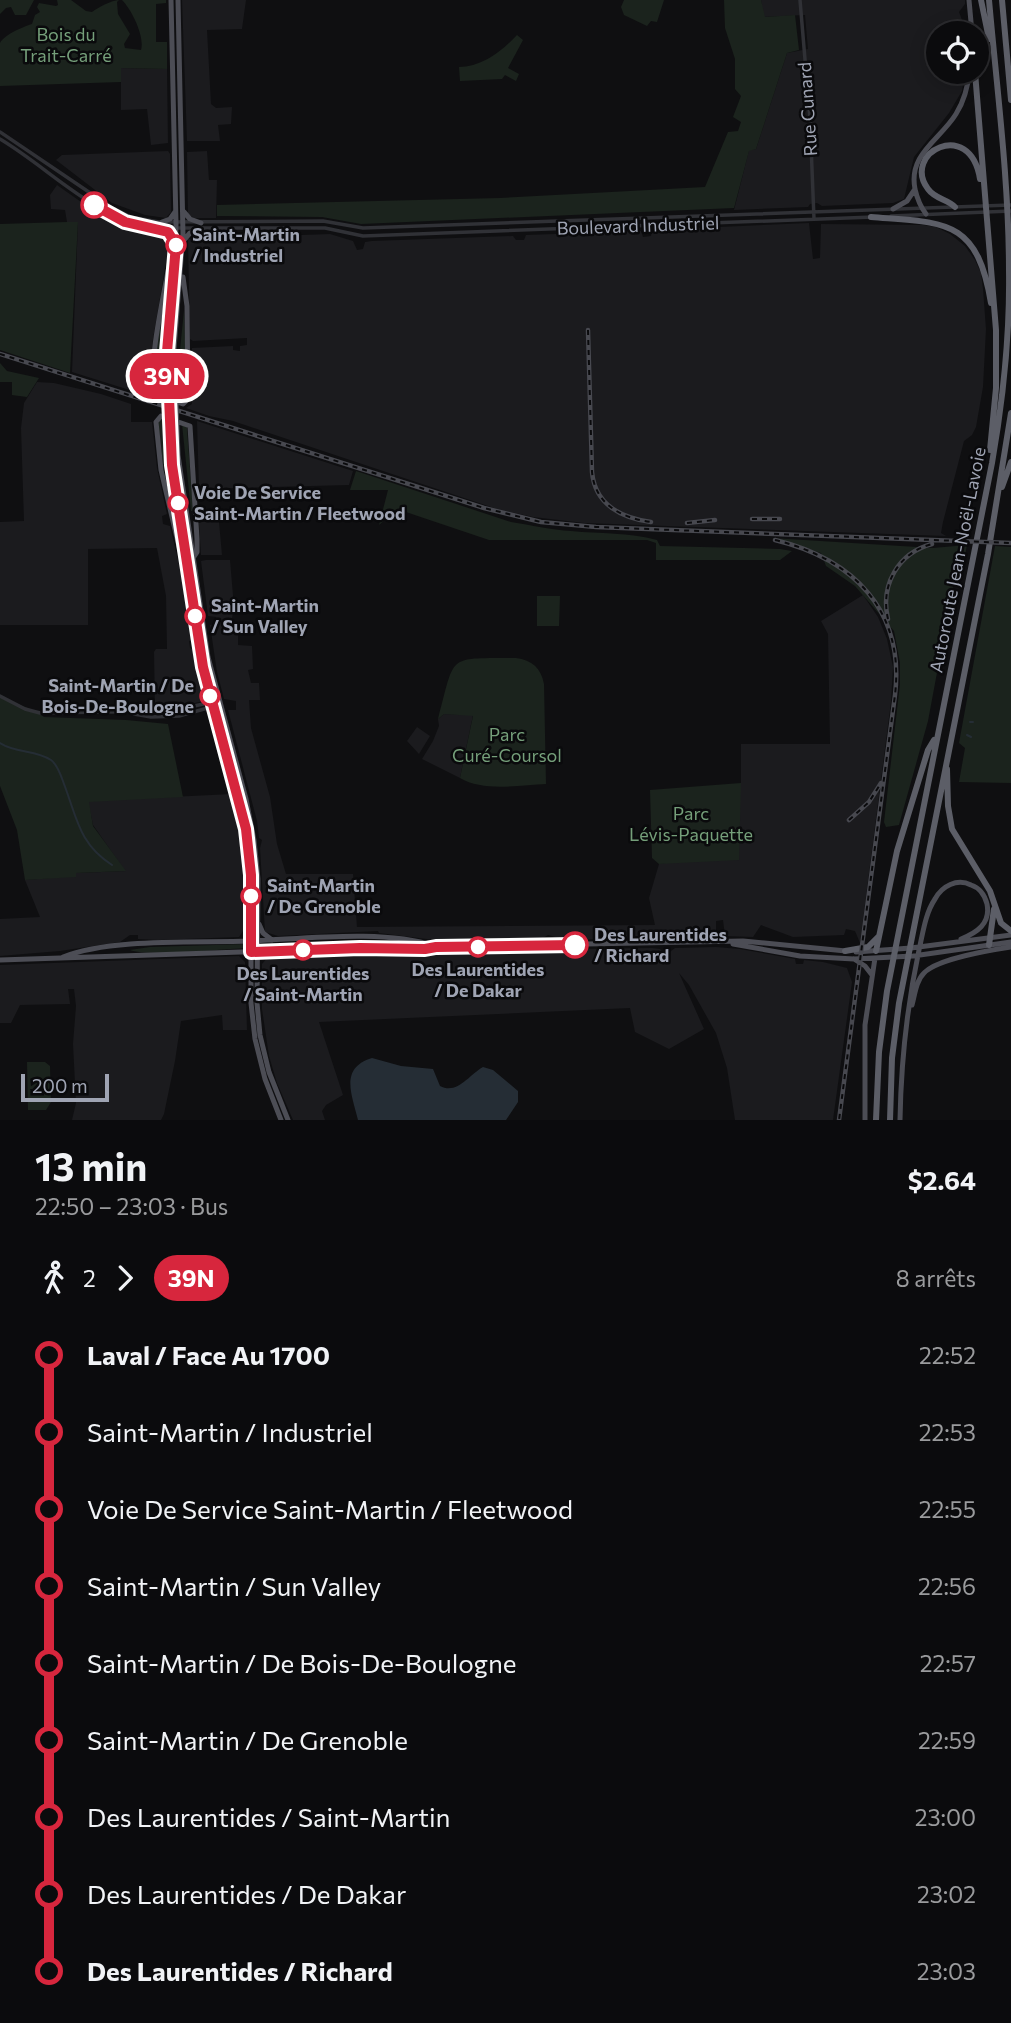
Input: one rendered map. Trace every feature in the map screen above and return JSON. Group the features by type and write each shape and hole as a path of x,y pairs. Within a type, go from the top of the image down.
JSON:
{"highway":[{"path":"981,0 994,61"},
{"name":"Autoroute Jean-Noël-Lavoie","path":"876,1120 886,1000 998,431 1006,355 1009,202 989,0"},
{"path":"1002,0 1011,100"},
{"path":"976,84 997,335 996,393 987,490"},
{"path":"955,207 950,201 931,192 923,178 926,158 933,150 944,145 960,147 972,156 979,171 985,200"},
{"path":"871,217 936,223 967,241 978,255 984,269 997,335"},
{"name":"Autoroute Jean-Noël-Lavoie","path":"892,1120 891,1071 902,987 988,554 1011,413"},
{"path":"996,502 1011,462"},
{"path":"845,951 877,946 900,841 928,750 939,732"},
{"path":"947,757 947,806 951,825 957,840 989,889 1002,924 1011,933"},
{"path":"989,941 995,902"}],"main road":[{"path":"171,0 180,226 174,309 177,445 200,650 252,828 257,864 251,1003 256,1046 281,1120"},
{"path":"162,222 170,219 179,209 178,0"},
{"path":"969,0 971,21"},
{"path":"926,214 915,189 914,173 918,160 958,111 968,84"},
{"path":"893,209 907,201 915,189"},
{"path":"156,228 169,233 179,244 186,288 188,400 185,404 156,394 154,385 155,346 172,254 179,244 190,233 200,226 179,209"},
{"path":"174,309 182,272"},
{"path":"161,311 182,307 186,309"},
{"path":"160,416 190,427 197,543 190,559 180,551 172,519 157,439 156,420 160,416"},
{"path":"900,1120 907,1025 915,968 931,906 947,886 967,883 984,895 988,914 978,931 953,942"},
{"path":"255,921 272,940"},
{"path":"236,941 255,921"},
{"path":"877,946 926,954 989,941 1011,933"},
{"path":"0,960 63,957 116,946 370,937 436,947"},
{"path":"854,959 877,946 927,947 953,942 989,941 1011,945"},
{"path":"720,942 795,955 854,959 872,975"},
{"path":"63,957 720,942 752,942 845,951"},
{"path":"907,1025 918,984 928,970 1011,945"},
{"path":"865,1120 864,1042 877,946"},
{"path":"258,968 271,951"},
{"path":"254,952 258,968 257,1010 262,1047 273,1085 288,1120"}],"street":[{"name":"Rue Cunard","path":"800,0 810,118 814,219"},
{"path":"0,132 111,208 133,217 180,226"},
{"path":"0,139 104,212 125,222 156,228 180,226"},
{"name":"Boulevard Industriel","path":"180,226 325,221 365,228 955,207 1009,202"},
{"name":"Boulevard Industriel","path":"200,226 265,230 325,228 363,236 1009,213"},
{"path":"265,230 264,226 270,222"},
{"path":"0,696 25,709 40,713 125,713 167,717 215,705"}],"shaded area":[{"path":"182,0 246,0 242,29 207,30 211,104 216,108 232,107 231,124 218,125 220,141 187,141"},
{"path":"761,0 965,0 959,12 962,21 926,21 926,84 963,84 949,113 914,157 904,199 893,203 822,206 817,203 808,207 734,210 749,150 756,149 787,53 808,49 805,15 763,17"},
{"path":"121,68 167,69 168,143 151,145 147,109 121,110"},
{"path":"168,151 171,212 166,218 145,215 112,203 56,160 62,155"},
{"path":"207,151 209,180 217,180 216,218 194,218 188,214 187,152"},
{"path":"57,185 115,223 134,230 166,235 170,239 150,365 152,397 72,372 78,223 67,222 65,210 51,209 50,195"},
{"path":"809,223 813,259 820,258 821,224 923,225 936,227 950,234 965,246 981,273 986,329 983,387 976,427 972,435 964,441 943,522 941,533 946,536 584,523 533,517 497,509 233,421 186,408 192,404 192,348 233,346 233,350 240,351 240,346 247,345 247,338 190,339 188,239 330,234 353,241 357,250 363,249 365,242 372,241 513,236 516,240 524,240 526,235 641,231 643,237 651,236 652,230"},
{"path":"37,382 54,383 101,394 131,404 131,422 152,422 157,468 167,514 162,516 163,524 170,526 179,564 192,640 189,641 190,648 195,650 205,694 203,701 175,708 155,709 154,652 156,649 167,649 166,596 157,548 88,549 88,625 0,625 0,522 24,521 21,428 24,403"},
{"path":"197,421 353,471 349,485 199,489"},
{"path":"201,522 219,522 222,555 201,555"},
{"path":"230,560 234,607 231,624 238,626 238,645 252,646 253,669 248,670 251,683 259,683 260,700 249,700 251,728 270,797 277,844 286,874 353,874 357,927 655,925 649,898 659,864 680,861 741,783 741,744 830,744 828,634 821,621 863,595 878,617 887,639 893,667 891,702 860,943 855,931 846,929 844,935 793,937 761,925 753,937 725,936 723,920 716,921 716,937 687,936 686,931 679,932 678,937 566,940 548,935 540,940 450,942 378,931 278,936 265,932 260,848 262,840 259,838 228,710 236,710 236,701 224,699 217,672 210,625 216,624 216,617 208,616 201,561"},
{"path":"444,714 473,715 460,778 422,759 439,726 438,719"},
{"path":"417,727 430,736 419,754 407,741"},
{"path":"232,794 240,827 246,881 245,928 239,937 158,940 138,939 138,935 130,935 120,942 0,956 0,919 40,917 25,880 75,876 76,873 125,871 93,825 88,801"},
{"path":"716,947 795,959 796,964 803,964 804,960 847,968 852,982 833,1120 735,1120 727,1068 716,1033 689,985 679,973 704,1029 669,1049 635,1032 630,1008 319,1022 343,1095 326,1105 322,1111 325,1120 293,1120 269,1056 262,1009 262,964 269,956 652,948 660,949 666,955 675,948"},
{"path":"239,956 245,962 247,1030 223,1030 222,1015 181,1021 161,1120 72,1120 76,1103 74,989 68,989 70,1004 20,1005 11,1023 0,1023 0,965"},
{"path":"372,1058 401,1066 433,1069 440,1086 446,1088 463,1083 483,1067 493,1070 518,1091 518,1102 506,1120 358,1120 351,1092 351,1075 355,1068"}],"green space":[{"name":"Bois du Trait-Carré","path":"0,0 34,0 26,15 15,15 11,7 0,14"},
{"name":"Bois du Trait-Carré","path":"57,0 71,0 86,11 92,12 119,0 118,14 130,34 124,44 125,48 141,50 137,24 122,0 166,0 166,3 156,4 156,42 167,42 167,69 121,68 121,82 0,86 0,43 10,34 32,24 35,15 40,12 37,7 39,3 56,6"},
{"path":"624,0 664,0 657,22 651,21 647,26 624,15 621,7"},
{"path":"724,0 761,0 765,17 795,15 799,50 787,53 756,149 749,151 734,208 361,224 322,217 217,216 217,205 500,198 705,187 728,132 738,131 741,122 733,117 741,96 735,89 735,59 725,28"},
{"path":"517,35 523,40 508,68 519,74 516,81 505,75 502,79 460,81 459,67 476,64 491,57"},
{"path":"78,222 70,373 0,350 0,224"},
{"path":"184,310 187,398 184,401 181,400 179,360"},
{"path":"164,312 163,395 158,394 155,364 157,340"},
{"path":"0,363 7,371 39,378 27,397 12,395 12,382 0,382"},
{"path":"164,419 175,514 163,464 158,424"},
{"path":"182,424 187,426 193,511 191,511"},
{"path":"356,471 511,522 636,536 657,540 660,546 792,551 780,560 656,560 656,543 647,540 489,540 397,509 379,525 388,490 350,490"},
{"path":"772,538 933,548 967,545 965,556 957,565 928,721 899,825 886,827 884,822 900,684 900,663 894,631 855,586 826,566 821,553"},
{"path":"995,546 1011,547 1011,783 959,782 965,748 959,743"},
{"path":"537,596 560,596 559,626 537,626"},
{"name":"Parc Curé-Coursol","path":"516,658 535,666 541,673 544,684 546,784 502,787 469,782 460,778 473,716 444,714 438,719 448,681 457,664 465,660"},
{"path":"0,696 44,717 168,724 183,797 89,802 93,826 126,871 76,873 76,877 25,880 17,830 0,786"},
{"name":"Parc Lévis-Paquette","path":"741,783 739,860 659,864 652,858 650,790"},
{"path":"357,940 370,944 262,949 262,944"},
{"path":"247,944 247,948 186,952 152,953 130,950 150,947"},
{"path":"27,1062 45,1062 50,1066 51,1102 46,1110 28,1110"}],"waterway":[{"path":"967,735 971,737"},
{"path":"0,743 53,762 80,829 92,848 112,865"}],"railway":[{"path":"588,330 594,483 598,493 612,508 630,517 651,522"},
{"path":"0,354 484,508 541,522 596,527 1011,543"},
{"path":"752,519 780,519"},
{"path":"687,523 715,520"},
{"path":"775,540 828,560 850,575 868,593 882,614 891,638 896,665 895,695 839,1120"},
{"path":"888,619 887,594 894,572 910,555 932,544"},
{"path":"849,820 869,802 881,783"}],"bus line":[{"name":"39N","path":"94,205 125,222 168,232 176,245 167,352 172,465 203,667 246,829 251,875 251,952 575,945"}],"place":[{"name":"Saint-Martin / Industriel","path":"176,245"},
{"name":"Voie De Service Saint-Martin / Fleetwood","path":"178,503"},
{"name":"Saint-Martin / Sun Valley","path":"195,616"},
{"name":"Saint-Martin / De Bois-De-Boulogne","path":"210,696"},
{"name":"Saint-Martin / De Grenoble","path":"251,896"},
{"name":"Des Laurentides / Richard","path":"575,945"},
{"name":"Des Laurentides / De Dakar","path":"478,947"},
{"name":"Des Laurentides / Saint-Martin","path":"303,950"}]}
